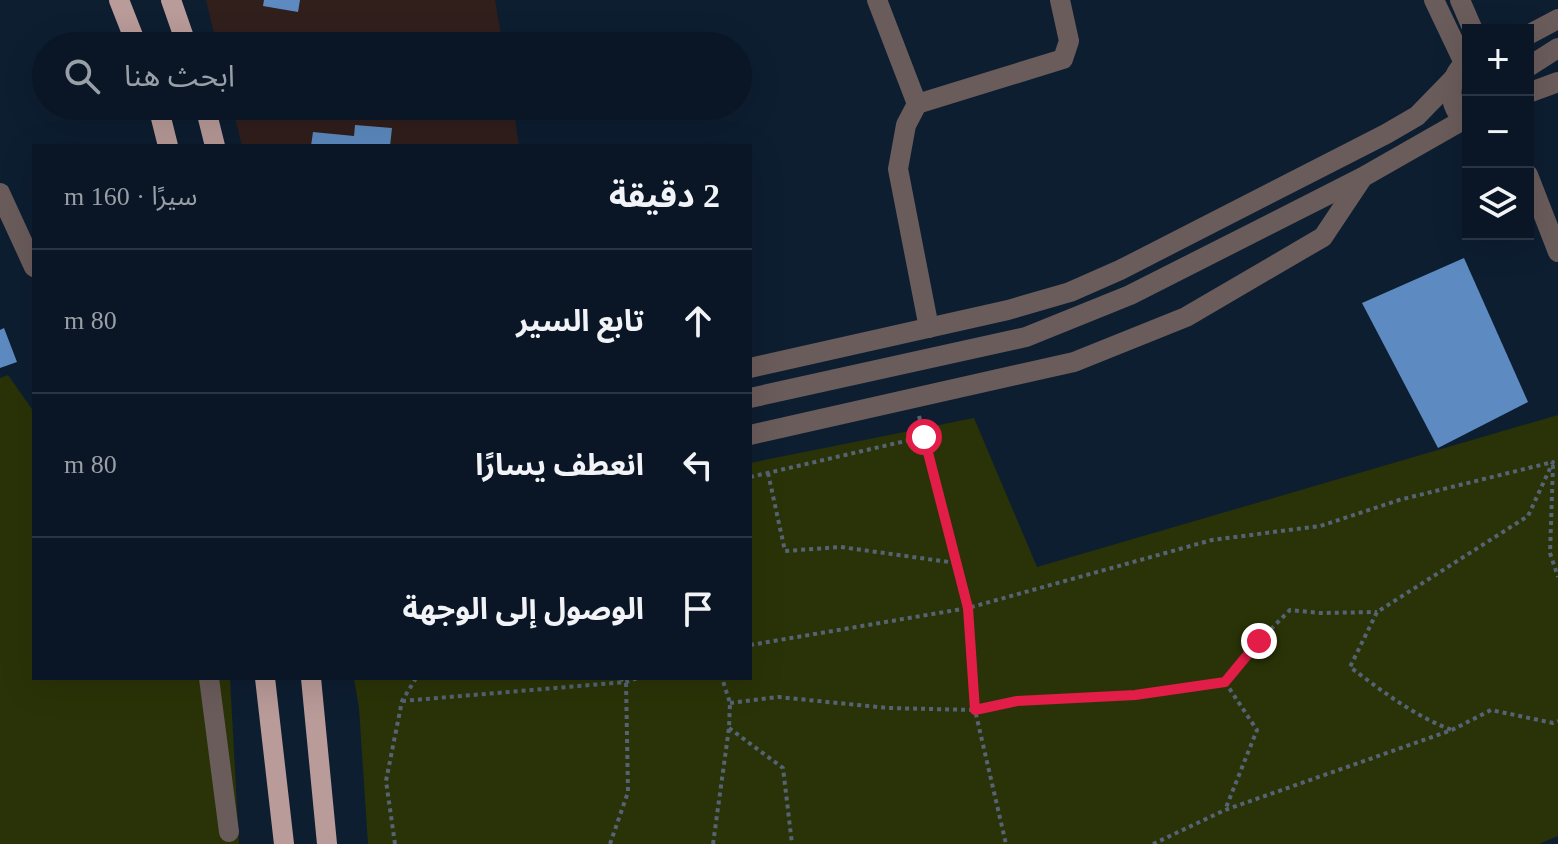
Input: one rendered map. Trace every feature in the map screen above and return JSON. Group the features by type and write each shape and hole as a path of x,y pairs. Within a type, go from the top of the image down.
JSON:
{"main road":[{"path":"119,0 132,32"},
{"path":"171,0 182,32"},
{"path":"162,120 168,144"},
{"path":"208,120 214,144"},
{"path":"265,680 284,844"},
{"path":"311,680 327,844"}],"street":[{"path":"877,0 917,104"},
{"path":"929,328 898,169 906,125 917,104 1063,59 1069,41 1060,0"},
{"path":"1434,0 1462,67 1453,104 1462,116"},
{"path":"1460,0 1470,24"},
{"path":"1534,32 1558,19"},
{"path":"1534,63 1558,48"},
{"path":"752,368 1008,310 1070,292 1120,270 1386,134 1417,116 1462,67"},
{"path":"1534,91 1558,82"},
{"path":"752,398 1026,337 1130,295 1462,124"},
{"path":"752,435 1074,362 1186,317 1323,237 1363,177"},
{"path":"1534,190 1558,252"},
{"path":"0,193 32,263"},
{"path":"952,323 952,353"},
{"path":"209,680 229,832"}],"path":[{"path":"915,398 968,608 975,710 1006,844"},
{"path":"752,477 924,437"},
{"path":"1553,462 1550,553 1558,577"},
{"path":"752,645 968,608 1212,540 1320,526 1399,500 1553,462"},
{"path":"1452,730 1430,722 1350,667 1377,612 1528,516 1553,462"},
{"path":"768,473 785,551 841,547 956,563"},
{"path":"730,703 778,697 888,708 975,710 1017,701 1135,695 1225,682 1290,610 1377,612"},
{"path":"395,844 386,781 402,701 415,680"},
{"path":"402,701 632,680"},
{"path":"713,844 729,728 730,703 723,680"},
{"path":"610,844 628,792 626,682"},
{"path":"1225,682 1257,730 1225,810"},
{"path":"1153,844 1225,810 1452,730 1491,710 1553,723 1558,721"},
{"path":"729,728 783,768 792,844"}],"shaded area":[{"path":"206,0 495,0 501,32 214,32"},
{"path":"236,120 515,120 519,144 242,144"}],"green space":[{"path":"8,375 32,409 32,680 230,680 239,844 0,844 0,378"},
{"path":"1558,415 1558,836 1539,844 368,844 354,680 752,680 752,463 974,418 1037,567"}],"building":[{"path":"264,0 300,0 298,12 263,6"},
{"path":"355,125 392,128 390,144 311,144 313,132 354,136"},
{"path":"1464,258 1528,402 1438,448 1362,303"},
{"path":"4,328 17,362 0,368 0,330"}],"route":[{"path":"924,437 968,608 975,710 1017,701 1135,695 1225,682 1259,641"}]}
